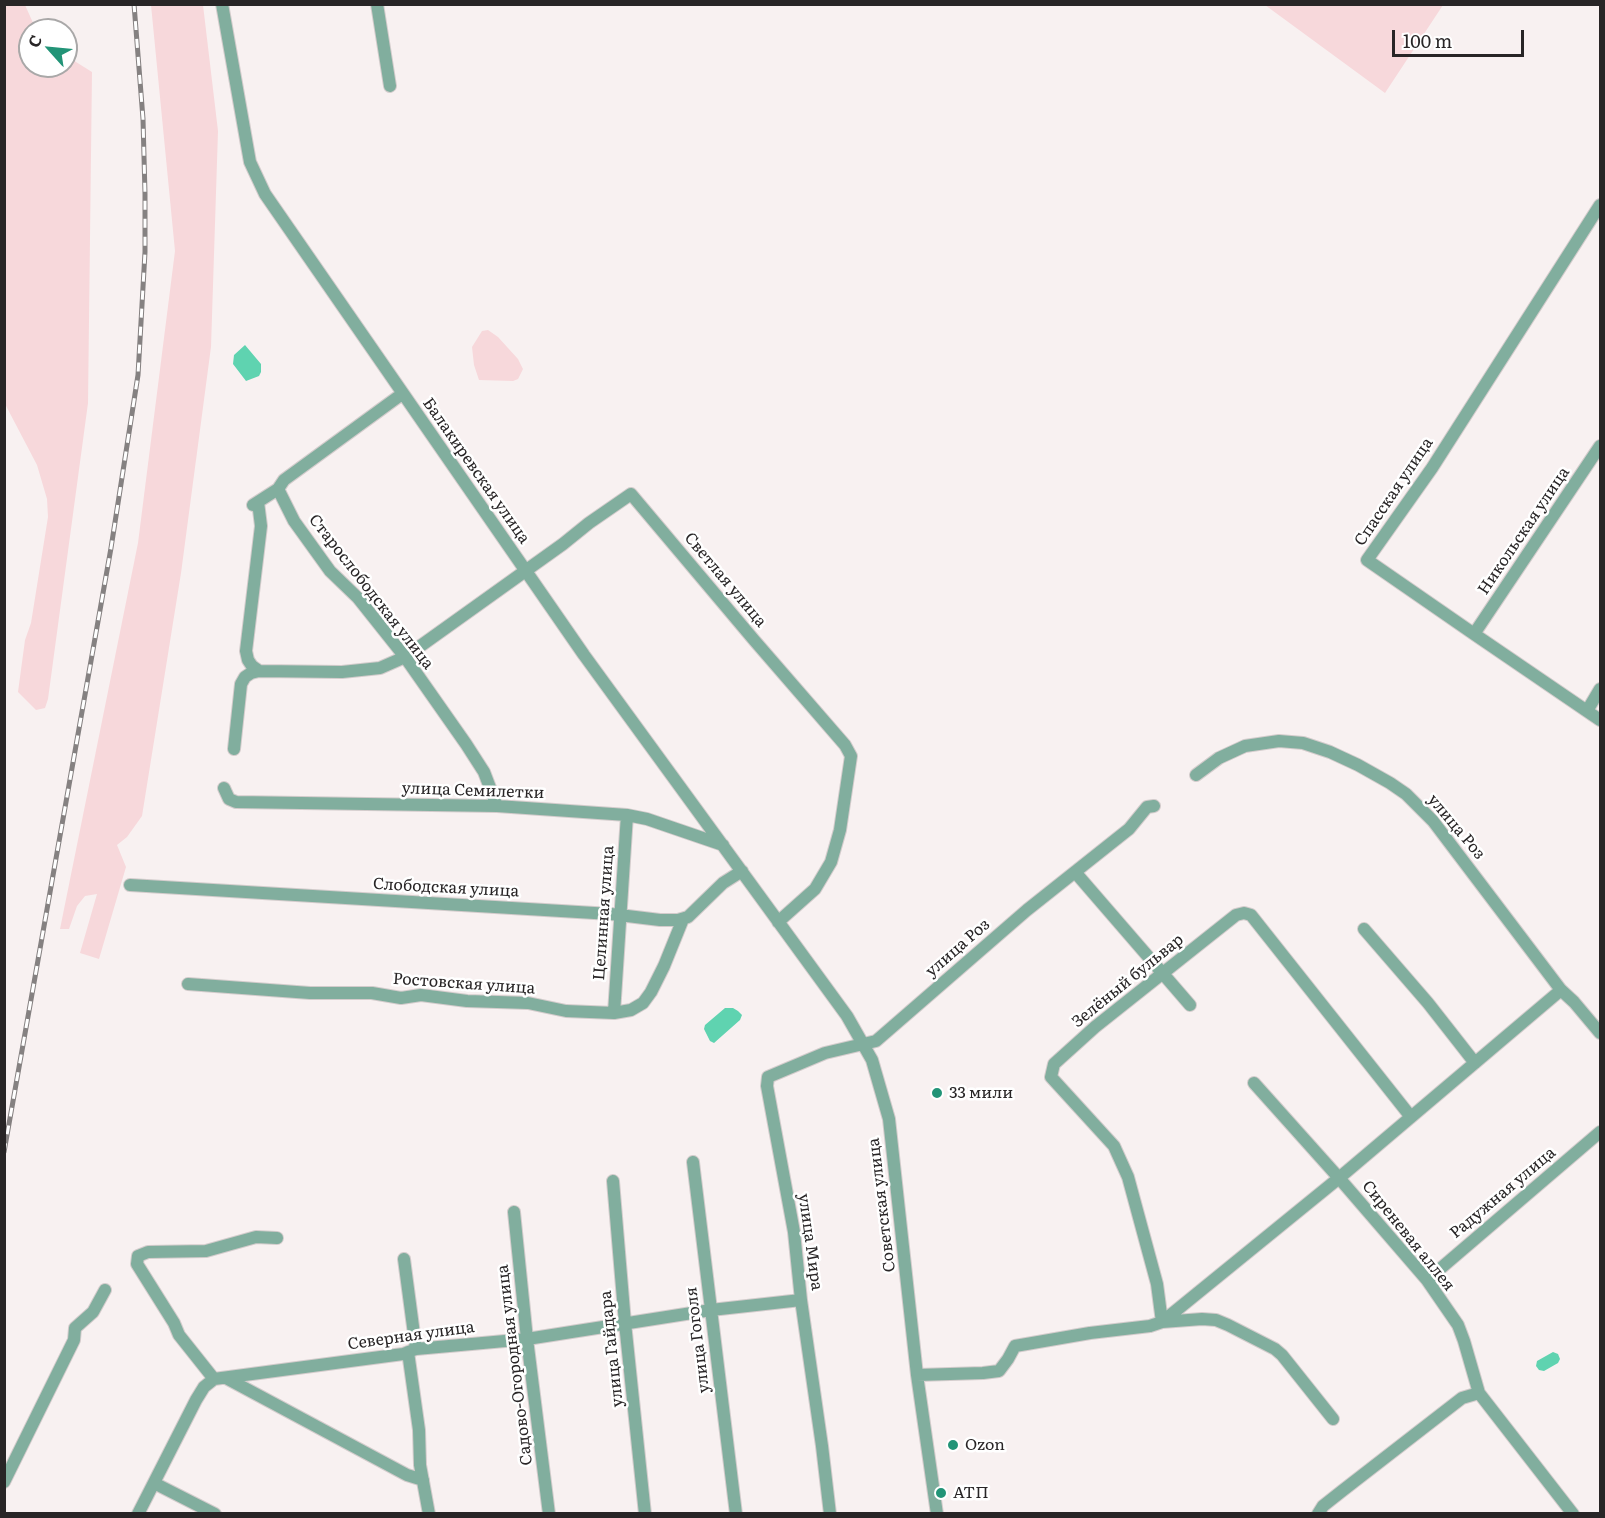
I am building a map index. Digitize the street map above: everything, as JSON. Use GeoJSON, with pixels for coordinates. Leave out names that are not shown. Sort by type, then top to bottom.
{"type":"FeatureCollection","features":[{"type":"Feature","properties":{"kind":"street","name":"Балакиревская улица"},"geometry":{"type":"LineString","coordinates":[[222,4],[250,162],[265,194],[584,655],[778,922]]}},
{"type":"Feature","properties":{"kind":"street"},"geometry":{"type":"LineString","coordinates":[[377,4],[390,86]]}},
{"type":"Feature","properties":{"kind":"street","name":"Спасская улица"},"geometry":{"type":"LineString","coordinates":[[1600,205],[1432,468],[1367,560],[1600,720]]}},
{"type":"Feature","properties":{"kind":"street"},"geometry":{"type":"LineString","coordinates":[[260,671],[252,666],[246,651],[261,526],[255,504],[278,489],[284,480],[402,394]]}},
{"type":"Feature","properties":{"kind":"street","name":"Никольская улица"},"geometry":{"type":"LineString","coordinates":[[1474,634],[1600,446]]}},
{"type":"Feature","properties":{"kind":"street","name":"Старослободская улица"},"geometry":{"type":"LineString","coordinates":[[278,489],[294,521],[330,571],[358,598],[405,657],[466,744],[484,772],[498,806]]}},
{"type":"Feature","properties":{"kind":"street","name":"Светлая улица"},"geometry":{"type":"LineString","coordinates":[[260,671],[342,672],[380,668],[405,657],[631,494],[845,745],[851,756],[840,830],[831,862],[815,889],[778,922]]}},
{"type":"Feature","properties":{"kind":"street"},"geometry":{"type":"LineString","coordinates":[[234,749],[241,684],[245,677],[260,671]]}},
{"type":"Feature","properties":{"kind":"street"},"geometry":{"type":"LineString","coordinates":[[1587,711],[1600,689]]}},
{"type":"Feature","properties":{"kind":"street","name":"улица Роз"},"geometry":{"type":"LineString","coordinates":[[1196,775],[1219,758],[1245,746],[1279,741],[1303,743],[1330,752],[1390,783],[1406,794],[1433,821],[1561,990],[1600,1033]]}},
{"type":"Feature","properties":{"kind":"street","name":"улица Семилетки"},"geometry":{"type":"LineString","coordinates":[[224,788],[229,799],[236,802],[498,806],[627,815],[647,819],[724,845]]}},
{"type":"Feature","properties":{"kind":"street","name":"улица Роз"},"geometry":{"type":"LineString","coordinates":[[864,1044],[876,1041],[1027,910],[1129,829],[1147,807],[1154,806]]}},
{"type":"Feature","properties":{"kind":"street","name":"Целинная улица"},"geometry":{"type":"LineString","coordinates":[[614,1013],[627,815]]}},
{"type":"Feature","properties":{"kind":"street"},"geometry":{"type":"LineString","coordinates":[[682,919],[696,910],[723,883],[742,871]]}},
{"type":"Feature","properties":{"kind":"street"},"geometry":{"type":"LineString","coordinates":[[1075,872],[1190,1005]]}},
{"type":"Feature","properties":{"kind":"street","name":"Слободская улица"},"geometry":{"type":"LineString","coordinates":[[130,885],[660,920],[682,919]]}},
{"type":"Feature","properties":{"kind":"street","name":"Зелёный бульвар"},"geometry":{"type":"LineString","coordinates":[[1162,1322],[1157,1284],[1128,1178],[1114,1146],[1051,1077],[1054,1064],[1095,1027],[1236,915],[1244,913],[1251,915],[1411,1117]]}},
{"type":"Feature","properties":{"kind":"street","name":"Ростовская улица"},"geometry":{"type":"LineString","coordinates":[[188,984],[310,993],[372,993],[401,998],[421,995],[467,1001],[528,1003],[566,1011],[614,1013],[631,1010],[643,1003],[651,992],[664,966],[682,919]]}},
{"type":"Feature","properties":{"kind":"street","name":"Советская улица"},"geometry":{"type":"LineString","coordinates":[[778,922],[847,1016],[864,1044],[872,1060],[889,1119],[917,1375],[937,1514]]}},
{"type":"Feature","properties":{"kind":"street"},"geometry":{"type":"LineString","coordinates":[[1364,929],[1428,1003],[1475,1063]]}},
{"type":"Feature","properties":{"kind":"street"},"geometry":{"type":"LineString","coordinates":[[1162,1322],[1340,1178],[1561,990]]}},
{"type":"Feature","properties":{"kind":"street","name":"улица Мира"},"geometry":{"type":"LineString","coordinates":[[830,1514],[794,1232],[767,1086],[768,1077],[825,1053],[864,1044]]}},
{"type":"Feature","properties":{"kind":"street","name":"Сиреневая аллея"},"geometry":{"type":"LineString","coordinates":[[1254,1083],[1340,1178],[1427,1280],[1458,1325],[1479,1393],[1573,1514]]}},
{"type":"Feature","properties":{"kind":"street","name":"Радужная улица"},"geometry":{"type":"LineString","coordinates":[[1427,1280],[1600,1132]]}},
{"type":"Feature","properties":{"kind":"street","name":"улица Гоголя"},"geometry":{"type":"LineString","coordinates":[[693,1162],[736,1514]]}},
{"type":"Feature","properties":{"kind":"street","name":"улица Гайдара"},"geometry":{"type":"LineString","coordinates":[[613,1181],[645,1514]]}},
{"type":"Feature","properties":{"kind":"street","name":"Садово-Огородная улица"},"geometry":{"type":"LineString","coordinates":[[514,1212],[549,1514]]}},
{"type":"Feature","properties":{"kind":"street"},"geometry":{"type":"LineString","coordinates":[[277,1238],[256,1237],[206,1251],[148,1252],[138,1256],[137,1264],[180,1335],[220,1379],[407,1475],[423,1480]]}},
{"type":"Feature","properties":{"kind":"street"},"geometry":{"type":"LineString","coordinates":[[404,1259],[420,1465],[429,1514]]}},
{"type":"Feature","properties":{"kind":"street"},"geometry":{"type":"LineString","coordinates":[[4,1482],[74,1340],[75,1328],[93,1312],[105,1290]]}},
{"type":"Feature","properties":{"kind":"street","name":"Северная улица"},"geometry":{"type":"LineString","coordinates":[[220,1379],[412,1351],[527,1339],[711,1310],[801,1300]]}},
{"type":"Feature","properties":{"kind":"street"},"geometry":{"type":"LineString","coordinates":[[917,1375],[999,1371],[1015,1346],[1090,1333],[1150,1326],[1162,1322],[1216,1320],[1282,1354],[1333,1419]]}},
{"type":"Feature","properties":{"kind":"street"},"geometry":{"type":"LineString","coordinates":[[138,1514],[196,1400],[204,1387],[220,1379]]}},
{"type":"Feature","properties":{"kind":"street"},"geometry":{"type":"LineString","coordinates":[[1318,1514],[1323,1506],[1462,1398],[1479,1393]]}},
{"type":"Feature","properties":{"kind":"street"},"geometry":{"type":"LineString","coordinates":[[154,1483],[215,1514]]}},
{"type":"Feature","properties":{"kind":"shaded area"},"geometry":{"type":"Polygon","coordinates":[[[1443,4],[1385,93],[1265,5],[1443,4]]]}},
{"type":"Feature","properties":{"kind":"shaded area"},"geometry":{"type":"Polygon","coordinates":[[[5,5],[25,5],[31,18],[18,18],[18,78],[78,78],[78,63],[92,72],[88,403],[48,699],[45,708],[36,710],[18,692],[25,640],[31,623],[48,517],[47,499],[37,465],[4,402],[5,5]]]}},
{"type":"Feature","properties":{"kind":"shaded area"},"geometry":{"type":"Polygon","coordinates":[[[151,5],[203,5],[218,131],[211,347],[181,573],[142,816],[127,837],[117,845],[126,867],[99,959],[80,953],[97,894],[85,896],[77,906],[69,929],[60,929],[138,543],[175,251],[151,5]]]}},
{"type":"Feature","properties":{"kind":"shaded area"},"geometry":{"type":"Polygon","coordinates":[[[488,330],[498,337],[518,359],[523,369],[518,379],[513,381],[479,380],[472,347],[482,331],[488,330]]]}},
{"type":"Feature","properties":{"kind":"shaded area"},"geometry":{"type":"Polygon","coordinates":[[[245,345],[261,364],[259,376],[246,381],[233,364],[234,355],[245,345]]]}},
{"type":"Feature","properties":{"kind":"shaded area"},"geometry":{"type":"Polygon","coordinates":[[[725,1008],[733,1008],[742,1015],[740,1020],[714,1043],[710,1041],[704,1029],[705,1025],[725,1008]]]}},
{"type":"Feature","properties":{"kind":"shaded area"},"geometry":{"type":"Polygon","coordinates":[[[1553,1352],[1558,1354],[1560,1359],[1558,1363],[1544,1371],[1539,1370],[1536,1366],[1537,1361],[1553,1352]]]}},
{"type":"Feature","properties":{"kind":"railway"},"geometry":{"type":"LineString","coordinates":[[4,1152],[111,548],[138,375],[145,252],[145,194],[143,119],[134,4]]}},
{"type":"Feature","properties":{"kind":"place","name":"33 мили"},"geometry":{"type":"Point","coordinates":[937,1093]}},
{"type":"Feature","properties":{"kind":"place","name":"Ozon"},"geometry":{"type":"Point","coordinates":[953,1445]}},
{"type":"Feature","properties":{"kind":"place","name":"АТП"},"geometry":{"type":"Point","coordinates":[941,1493]}}]}
